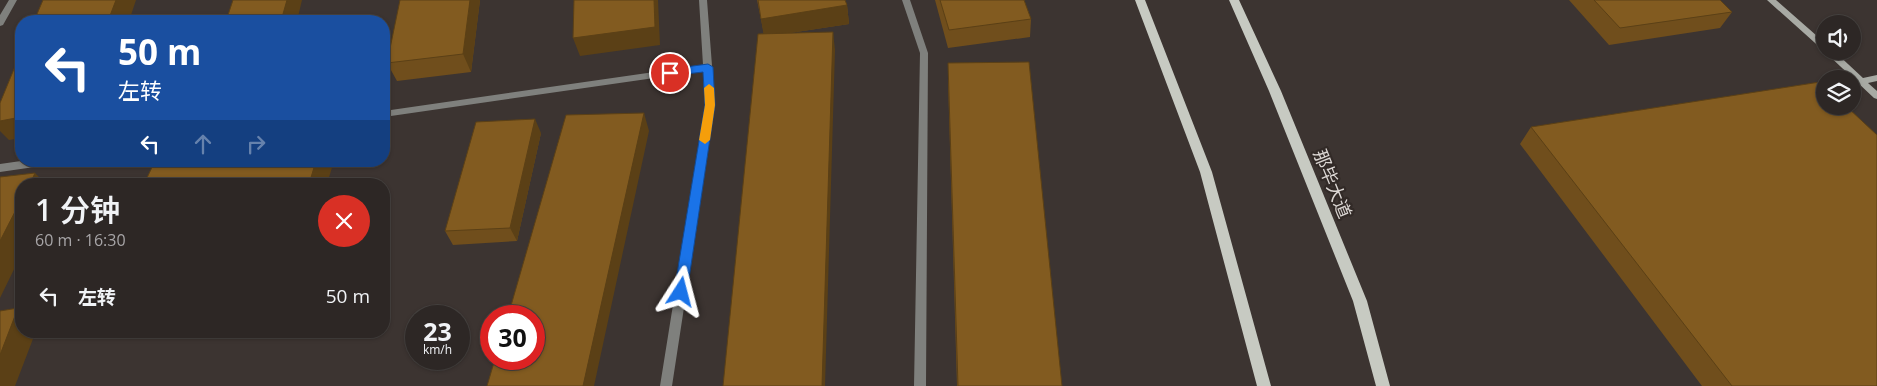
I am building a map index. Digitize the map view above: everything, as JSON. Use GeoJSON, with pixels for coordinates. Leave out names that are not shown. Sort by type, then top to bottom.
{"type":"FeatureCollection","features":[{"type":"Feature","properties":{"kind":"main road"},"geometry":{"type":"LineString","coordinates":[[1140,0],[1206,172],[1264,386]]}},
{"type":"Feature","properties":{"kind":"main road","name":"那毕大道"},"geometry":{"type":"LineString","coordinates":[[1234,0],[1275,91],[1360,301],[1383,386]]}},
{"type":"Feature","properties":{"kind":"street"},"geometry":{"type":"LineString","coordinates":[[0,23],[13,0]]}},
{"type":"Feature","properties":{"kind":"street"},"geometry":{"type":"LineString","coordinates":[[666,386],[710,105],[703,0]]}},
{"type":"Feature","properties":{"kind":"street"},"geometry":{"type":"LineString","coordinates":[[906,0],[924,53],[920,386]]}},
{"type":"Feature","properties":{"kind":"street"},"geometry":{"type":"LineString","coordinates":[[1772,0],[1816,40]]}},
{"type":"Feature","properties":{"kind":"street"},"geometry":{"type":"LineString","coordinates":[[1838,60],[1849,70]]}},
{"type":"Feature","properties":{"kind":"street"},"geometry":{"type":"LineString","coordinates":[[390,113],[708,67]]}},
{"type":"Feature","properties":{"kind":"street"},"geometry":{"type":"LineString","coordinates":[[1861,81],[1877,78]]}},
{"type":"Feature","properties":{"kind":"street"},"geometry":{"type":"LineString","coordinates":[[1861,81],[1877,96]]}},
{"type":"Feature","properties":{"kind":"street"},"geometry":{"type":"LineString","coordinates":[[0,168],[15,166]]}},
{"type":"Feature","properties":{"kind":"building"},"geometry":{"type":"Polygon","coordinates":[[[43,0],[116,0],[110,15],[37,15],[43,0]]]}},
{"type":"Feature","properties":{"kind":"building"},"geometry":{"type":"Polygon","coordinates":[[[233,0],[287,0],[283,15],[228,15],[233,0]]]}},
{"type":"Feature","properties":{"kind":"building"},"geometry":{"type":"Polygon","coordinates":[[[400,0],[470,0],[463,54],[390,63],[390,48],[400,0]]]}},
{"type":"Feature","properties":{"kind":"building"},"geometry":{"type":"Polygon","coordinates":[[[574,0],[654,0],[655,27],[573,38],[574,0]]]}},
{"type":"Feature","properties":{"kind":"building"},"geometry":{"type":"Polygon","coordinates":[[[758,0],[845,0],[847,5],[761,19],[758,0]]]}},
{"type":"Feature","properties":{"kind":"building"},"geometry":{"type":"Polygon","coordinates":[[[940,0],[1024,0],[1031,19],[949,30],[940,0]]]}},
{"type":"Feature","properties":{"kind":"building"},"geometry":{"type":"Polygon","coordinates":[[[1594,0],[1720,0],[1732,12],[1620,28],[1594,0]]]}},
{"type":"Feature","properties":{"kind":"building"},"geometry":{"type":"Polygon","coordinates":[[[833,32],[822,386],[723,386],[758,34],[833,32]]]}},
{"type":"Feature","properties":{"kind":"building"},"geometry":{"type":"Polygon","coordinates":[[[1029,62],[1062,386],[958,386],[948,63],[1029,62]]]}},
{"type":"Feature","properties":{"kind":"building"},"geometry":{"type":"Polygon","coordinates":[[[15,67],[15,118],[0,121],[0,103],[15,67]]]}},
{"type":"Feature","properties":{"kind":"building"},"geometry":{"type":"Polygon","coordinates":[[[1816,83],[1816,115],[1856,115],[1877,135],[1877,386],[1732,386],[1531,127],[1816,83]]]}},
{"type":"Feature","properties":{"kind":"building"},"geometry":{"type":"Polygon","coordinates":[[[644,113],[583,386],[487,386],[492,370],[545,370],[545,305],[511,305],[566,115],[644,113]]]}},
{"type":"Feature","properties":{"kind":"building"},"geometry":{"type":"Polygon","coordinates":[[[535,119],[510,228],[445,231],[476,122],[535,119]]]}},
{"type":"Feature","properties":{"kind":"building"},"geometry":{"type":"Polygon","coordinates":[[[152,167],[314,167],[311,178],[147,178],[152,167]]]}},
{"type":"Feature","properties":{"kind":"building"},"geometry":{"type":"Polygon","coordinates":[[[35,173],[33,178],[15,178],[15,212],[0,241],[0,177],[35,173]]]}},
{"type":"Feature","properties":{"kind":"building"},"geometry":{"type":"Polygon","coordinates":[[[15,308],[15,316],[0,355],[0,311],[15,308]]]}},
{"type":"Feature","properties":{"kind":"slow traffic"},"geometry":{"type":"LineString","coordinates":[[705,140],[710,105],[709,88]]}},
{"type":"Feature","properties":{"kind":"route"},"geometry":{"type":"LineString","coordinates":[[670,73],[708,67],[710,105],[681,292]]}}]}
